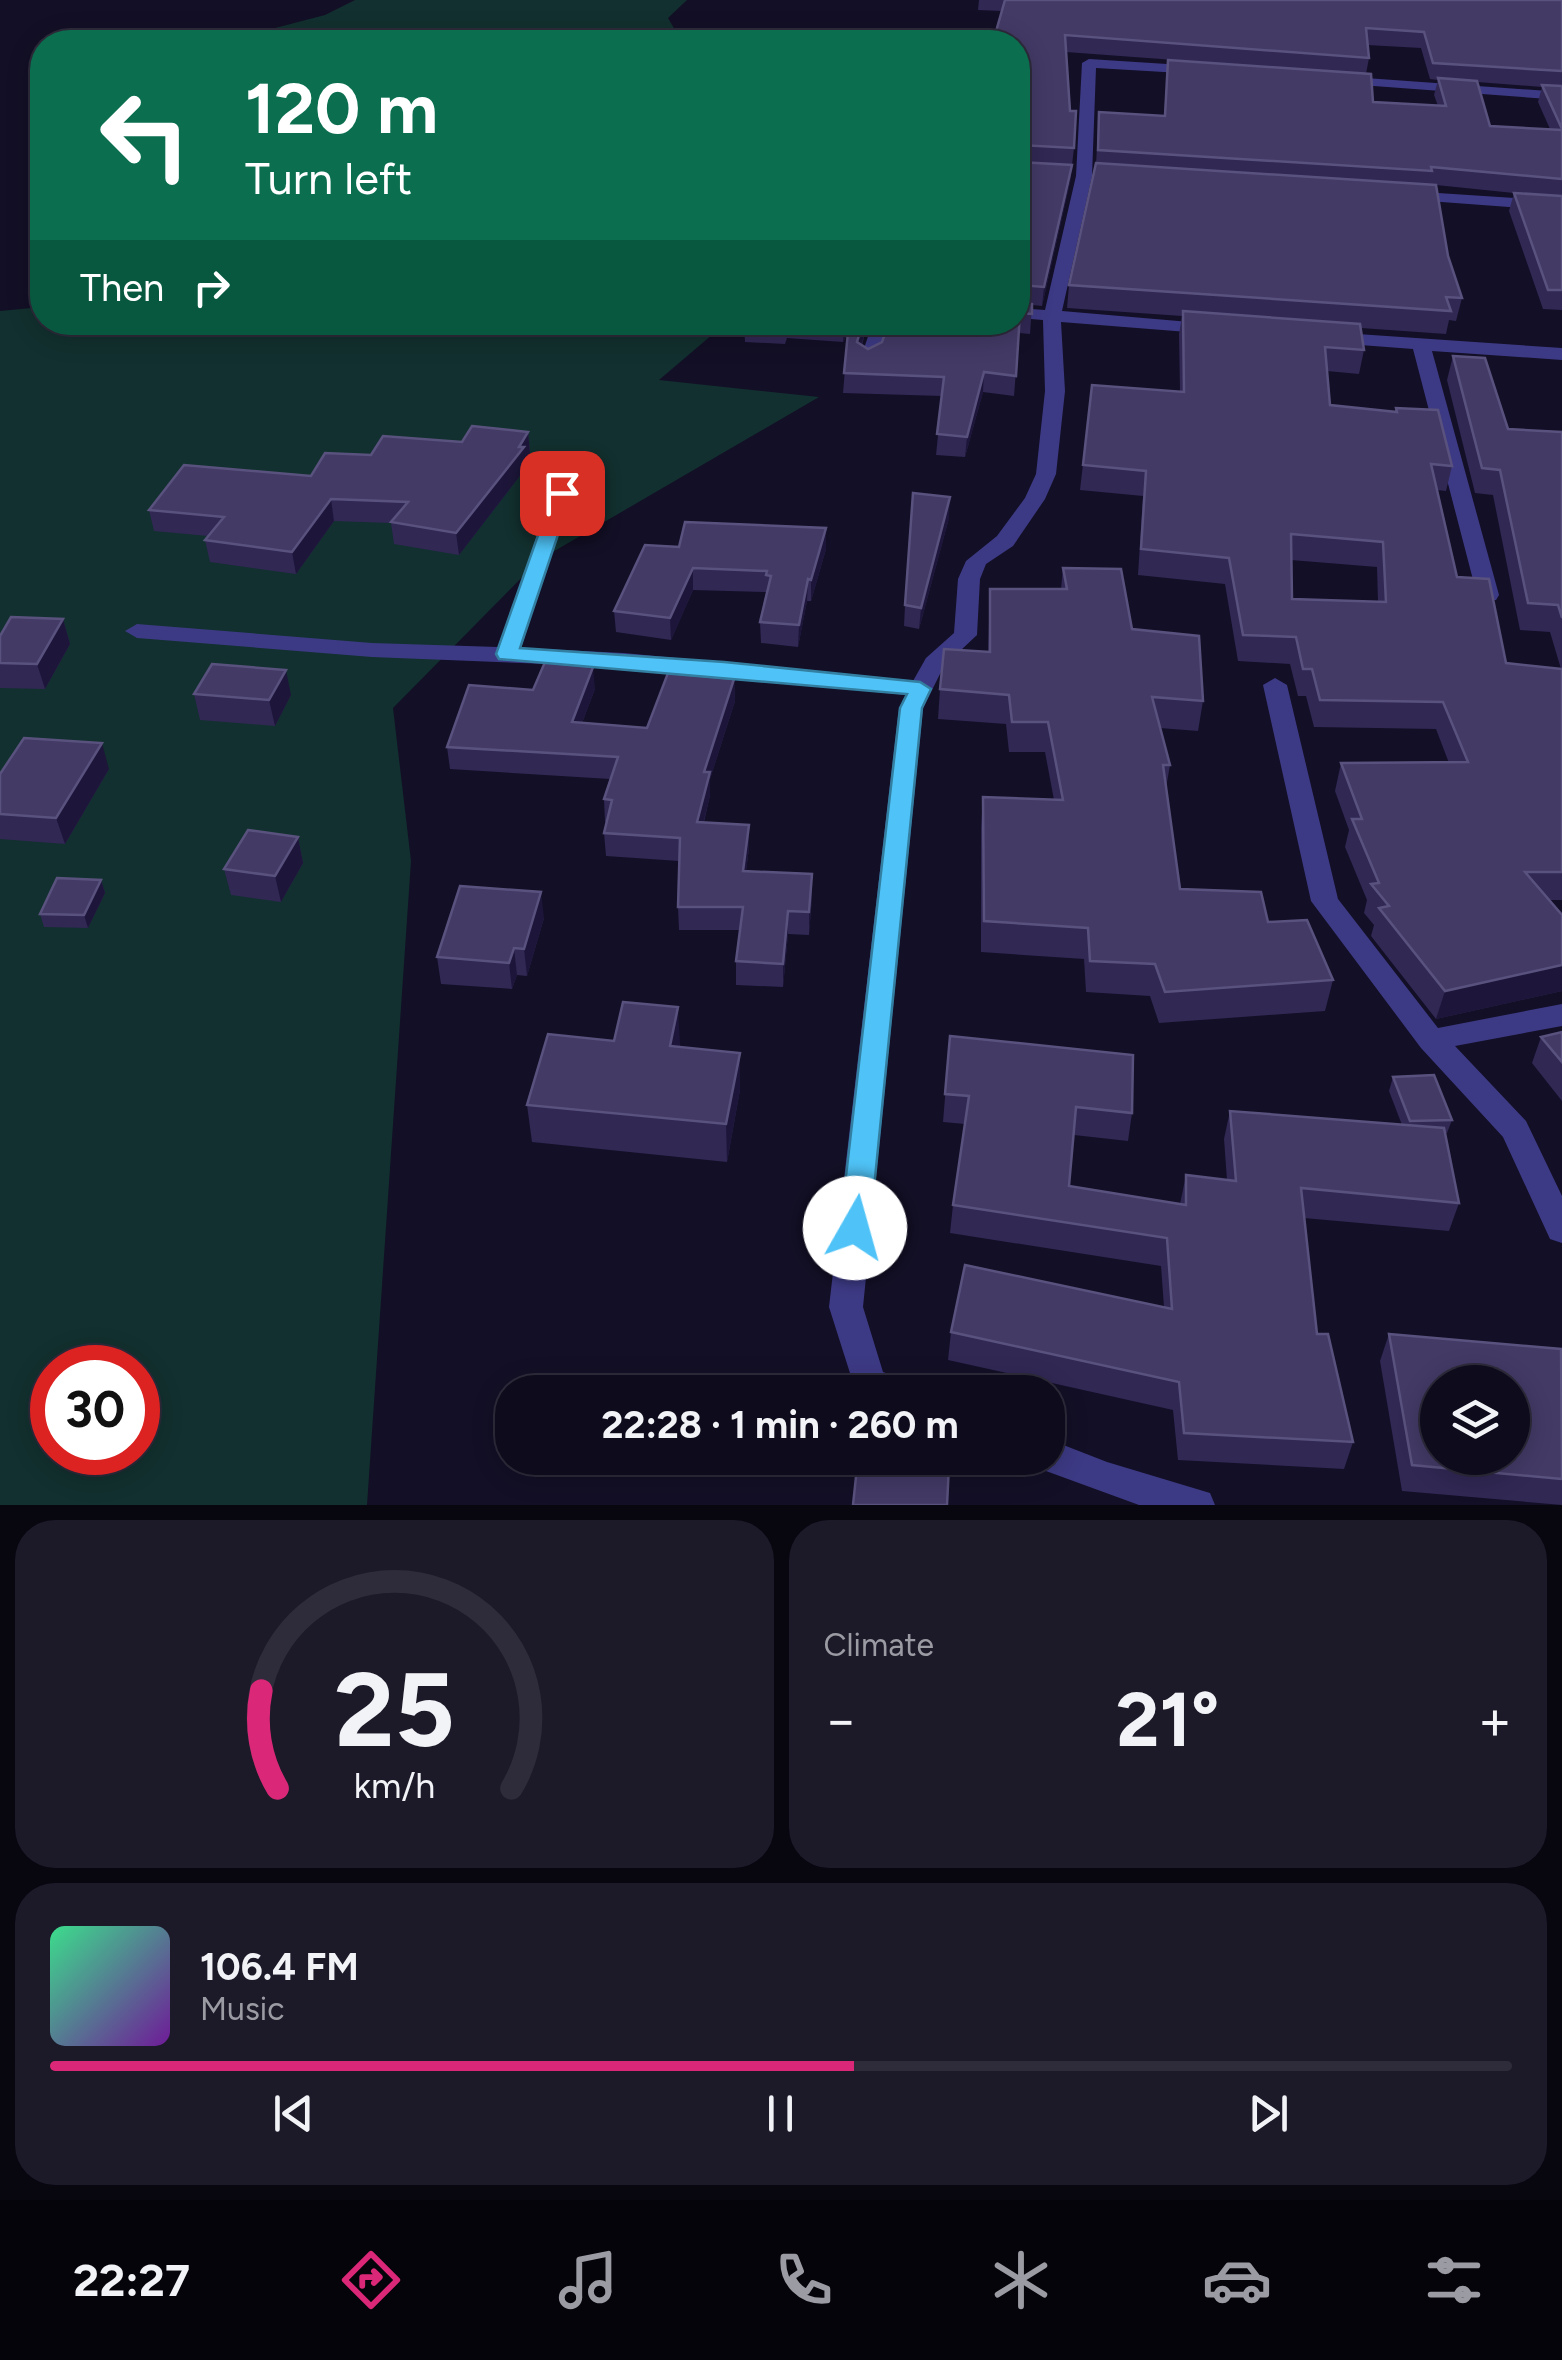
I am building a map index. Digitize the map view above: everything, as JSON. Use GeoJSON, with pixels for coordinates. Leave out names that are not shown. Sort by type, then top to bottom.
{"type":"FeatureCollection","features":[{"type":"Feature","properties":{"kind":"street"},"geometry":{"type":"LineString","coordinates":[[866,1375],[846,1307],[911,708],[934,663],[965,635],[969,579],[977,561],[1005,541],[1035,500],[1046,474],[1055,392],[1052,317],[1083,175],[1088,63],[1207,71]]}},
{"type":"Feature","properties":{"kind":"street"},"geometry":{"type":"LineString","coordinates":[[1325,80],[1562,96]]}},
{"type":"Feature","properties":{"kind":"street"},"geometry":{"type":"LineString","coordinates":[[1386,194],[1562,206]]}},
{"type":"Feature","properties":{"kind":"street"},"geometry":{"type":"LineString","coordinates":[[1030,315],[1227,330]]}},
{"type":"Feature","properties":{"kind":"street"},"geometry":{"type":"LineString","coordinates":[[869,360],[878,335]]}},
{"type":"Feature","properties":{"kind":"street"},"geometry":{"type":"LineString","coordinates":[[1304,336],[1562,354]]}},
{"type":"Feature","properties":{"kind":"street"},"geometry":{"type":"LineString","coordinates":[[1421,344],[1488,595]]}},
{"type":"Feature","properties":{"kind":"street"},"geometry":{"type":"LineString","coordinates":[[507,654],[562,493]]}},
{"type":"Feature","properties":{"kind":"street"},"geometry":{"type":"LineString","coordinates":[[137,630],[372,650],[700,667],[920,689]]}},
{"type":"Feature","properties":{"kind":"street"},"geometry":{"type":"LineString","coordinates":[[1275,684],[1325,901],[1431,1040],[1515,1130],[1562,1230]]}},
{"type":"Feature","properties":{"kind":"street"},"geometry":{"type":"LineString","coordinates":[[1431,1040],[1562,1014]]}},
{"type":"Feature","properties":{"kind":"street"},"geometry":{"type":"LineString","coordinates":[[1065,1461],[1104,1478],[1197,1505]]}},
{"type":"Feature","properties":{"kind":"green space"},"geometry":{"type":"Polygon","coordinates":[[[355,0],[687,0],[668,18],[675,30],[268,30],[325,15],[355,0]]]}},
{"type":"Feature","properties":{"kind":"green space"},"geometry":{"type":"Polygon","coordinates":[[[30,308],[30,335],[712,335],[659,380],[819,397],[539,560],[393,708],[411,861],[367,1505],[0,1505],[0,311],[30,308]]]}},
{"type":"Feature","properties":{"kind":"building"},"geometry":{"type":"Polygon","coordinates":[[[1005,0],[1562,0],[1562,71],[1433,63],[1424,32],[1366,28],[1369,58],[1065,35],[1070,111],[1076,111],[1074,148],[1030,146],[1030,30],[996,30],[1005,0]]]}},
{"type":"Feature","properties":{"kind":"building"},"geometry":{"type":"Polygon","coordinates":[[[1168,60],[1371,74],[1373,102],[1446,106],[1438,78],[1477,81],[1490,126],[1562,130],[1562,179],[1431,167],[1432,171],[1098,150],[1099,112],[1165,116],[1168,60]]]}},
{"type":"Feature","properties":{"kind":"building"},"geometry":{"type":"Polygon","coordinates":[[[1542,85],[1562,86],[1562,129],[1542,85]]]}},
{"type":"Feature","properties":{"kind":"building"},"geometry":{"type":"Polygon","coordinates":[[[1030,163],[1072,165],[1044,287],[1030,286],[1030,163]]]}},
{"type":"Feature","properties":{"kind":"building"},"geometry":{"type":"Polygon","coordinates":[[[1096,163],[1436,185],[1448,256],[1462,298],[1446,297],[1451,311],[1069,285],[1096,163]]]}},
{"type":"Feature","properties":{"kind":"building"},"geometry":{"type":"Polygon","coordinates":[[[1514,193],[1562,196],[1562,290],[1548,290],[1514,193]]]}},
{"type":"Feature","properties":{"kind":"building"},"geometry":{"type":"Polygon","coordinates":[[[1183,311],[1360,324],[1364,350],[1325,347],[1330,405],[1397,412],[1396,408],[1438,410],[1452,466],[1431,464],[1457,577],[1489,579],[1506,663],[1562,669],[1562,872],[1525,872],[1562,915],[1562,965],[1445,991],[1379,908],[1389,906],[1371,884],[1379,883],[1352,819],[1362,819],[1341,763],[1468,762],[1443,702],[1320,700],[1312,669],[1303,669],[1296,637],[1243,635],[1229,558],[1141,549],[1146,471],[1083,465],[1092,385],[1184,392],[1183,311]],[[1291,534],[1292,599],[1386,602],[1383,542],[1291,534]]]}},
{"type":"Feature","properties":{"kind":"building"},"geometry":{"type":"Polygon","coordinates":[[[848,335],[859,335],[857,342],[868,349],[882,342],[884,335],[1019,335],[1016,376],[984,372],[967,437],[937,434],[944,377],[844,373],[848,335]]]}},
{"type":"Feature","properties":{"kind":"building"},"geometry":{"type":"Polygon","coordinates":[[[1453,356],[1485,358],[1508,429],[1562,432],[1562,618],[1558,605],[1528,603],[1500,470],[1482,468],[1453,356]]]}},
{"type":"Feature","properties":{"kind":"building"},"geometry":{"type":"Polygon","coordinates":[[[472,426],[528,432],[519,447],[524,447],[456,533],[391,522],[408,502],[331,499],[292,552],[205,540],[224,517],[149,510],[184,465],[311,476],[325,453],[371,455],[383,436],[462,442],[472,426]]]}},
{"type":"Feature","properties":{"kind":"building"},"geometry":{"type":"Polygon","coordinates":[[[913,493],[950,497],[921,608],[905,605],[913,493]]]}},
{"type":"Feature","properties":{"kind":"building"},"geometry":{"type":"Polygon","coordinates":[[[685,522],[826,528],[811,580],[808,579],[799,625],[760,622],[771,576],[766,575],[767,571],[693,568],[670,618],[614,611],[645,545],[679,547],[685,522]]]}},
{"type":"Feature","properties":{"kind":"building"},"geometry":{"type":"Polygon","coordinates":[[[1063,568],[1121,569],[1132,629],[1199,636],[1203,701],[1152,697],[1170,765],[1163,765],[1180,889],[1261,892],[1268,922],[1307,920],[1333,980],[1165,992],[1155,964],[1090,961],[1088,928],[984,921],[983,797],[1063,800],[1048,722],[1012,722],[1009,695],[940,689],[944,649],[990,652],[990,589],[1067,589],[1063,568]]]}},
{"type":"Feature","properties":{"kind":"building"},"geometry":{"type":"Polygon","coordinates":[[[11,617],[63,619],[37,664],[0,663],[0,636],[11,617]]]}},
{"type":"Feature","properties":{"kind":"building"},"geometry":{"type":"Polygon","coordinates":[[[545,662],[593,667],[572,722],[647,728],[668,673],[734,679],[704,772],[710,772],[697,822],[749,825],[743,871],[812,874],[809,912],[788,911],[783,964],[736,961],[743,907],[678,907],[680,838],[604,833],[612,800],[604,799],[618,757],[447,747],[469,685],[533,690],[545,662]]]}},
{"type":"Feature","properties":{"kind":"building"},"geometry":{"type":"Polygon","coordinates":[[[212,664],[286,670],[269,700],[194,694],[212,664]]]}},
{"type":"Feature","properties":{"kind":"building"},"geometry":{"type":"Polygon","coordinates":[[[24,738],[102,743],[56,818],[0,814],[0,774],[24,738]]]}},
{"type":"Feature","properties":{"kind":"building"},"geometry":{"type":"Polygon","coordinates":[[[248,830],[298,837],[275,876],[224,869],[248,830]]]}},
{"type":"Feature","properties":{"kind":"building"},"geometry":{"type":"Polygon","coordinates":[[[57,878],[101,880],[84,915],[40,914],[57,878]]]}},
{"type":"Feature","properties":{"kind":"building"},"geometry":{"type":"Polygon","coordinates":[[[460,886],[541,892],[524,949],[514,948],[509,963],[437,957],[460,886]]]}},
{"type":"Feature","properties":{"kind":"building"},"geometry":{"type":"Polygon","coordinates":[[[623,1002],[678,1007],[670,1046],[740,1053],[726,1124],[527,1105],[548,1034],[614,1041],[623,1002]]]}},
{"type":"Feature","properties":{"kind":"building"},"geometry":{"type":"Polygon","coordinates":[[[1562,1032],[1562,1062],[1541,1037],[1562,1032]]]}},
{"type":"Feature","properties":{"kind":"building"},"geometry":{"type":"Polygon","coordinates":[[[950,1036],[1133,1055],[1132,1113],[1076,1107],[1069,1186],[1186,1205],[1186,1175],[1236,1181],[1230,1111],[1444,1128],[1459,1203],[1301,1188],[1317,1334],[1328,1334],[1353,1442],[1184,1433],[1179,1382],[951,1332],[965,1265],[1172,1309],[1167,1238],[953,1205],[969,1096],[945,1094],[950,1036]]]}},
{"type":"Feature","properties":{"kind":"building"},"geometry":{"type":"Polygon","coordinates":[[[1434,1075],[1452,1120],[1410,1121],[1393,1077],[1434,1075]]]}},
{"type":"Feature","properties":{"kind":"building"},"geometry":{"type":"Polygon","coordinates":[[[1389,1334],[1561,1349],[1562,1479],[1519,1475],[1530,1475],[1530,1365],[1420,1365],[1420,1466],[1412,1465],[1389,1334]]]}},
{"type":"Feature","properties":{"kind":"building"},"geometry":{"type":"Polygon","coordinates":[[[856,1475],[948,1475],[947,1505],[853,1505],[856,1475]]]}},
{"type":"Feature","properties":{"kind":"route"},"geometry":{"type":"LineString","coordinates":[[562,493],[507,654],[624,660],[920,689],[911,708],[855,1228]]}}]}
